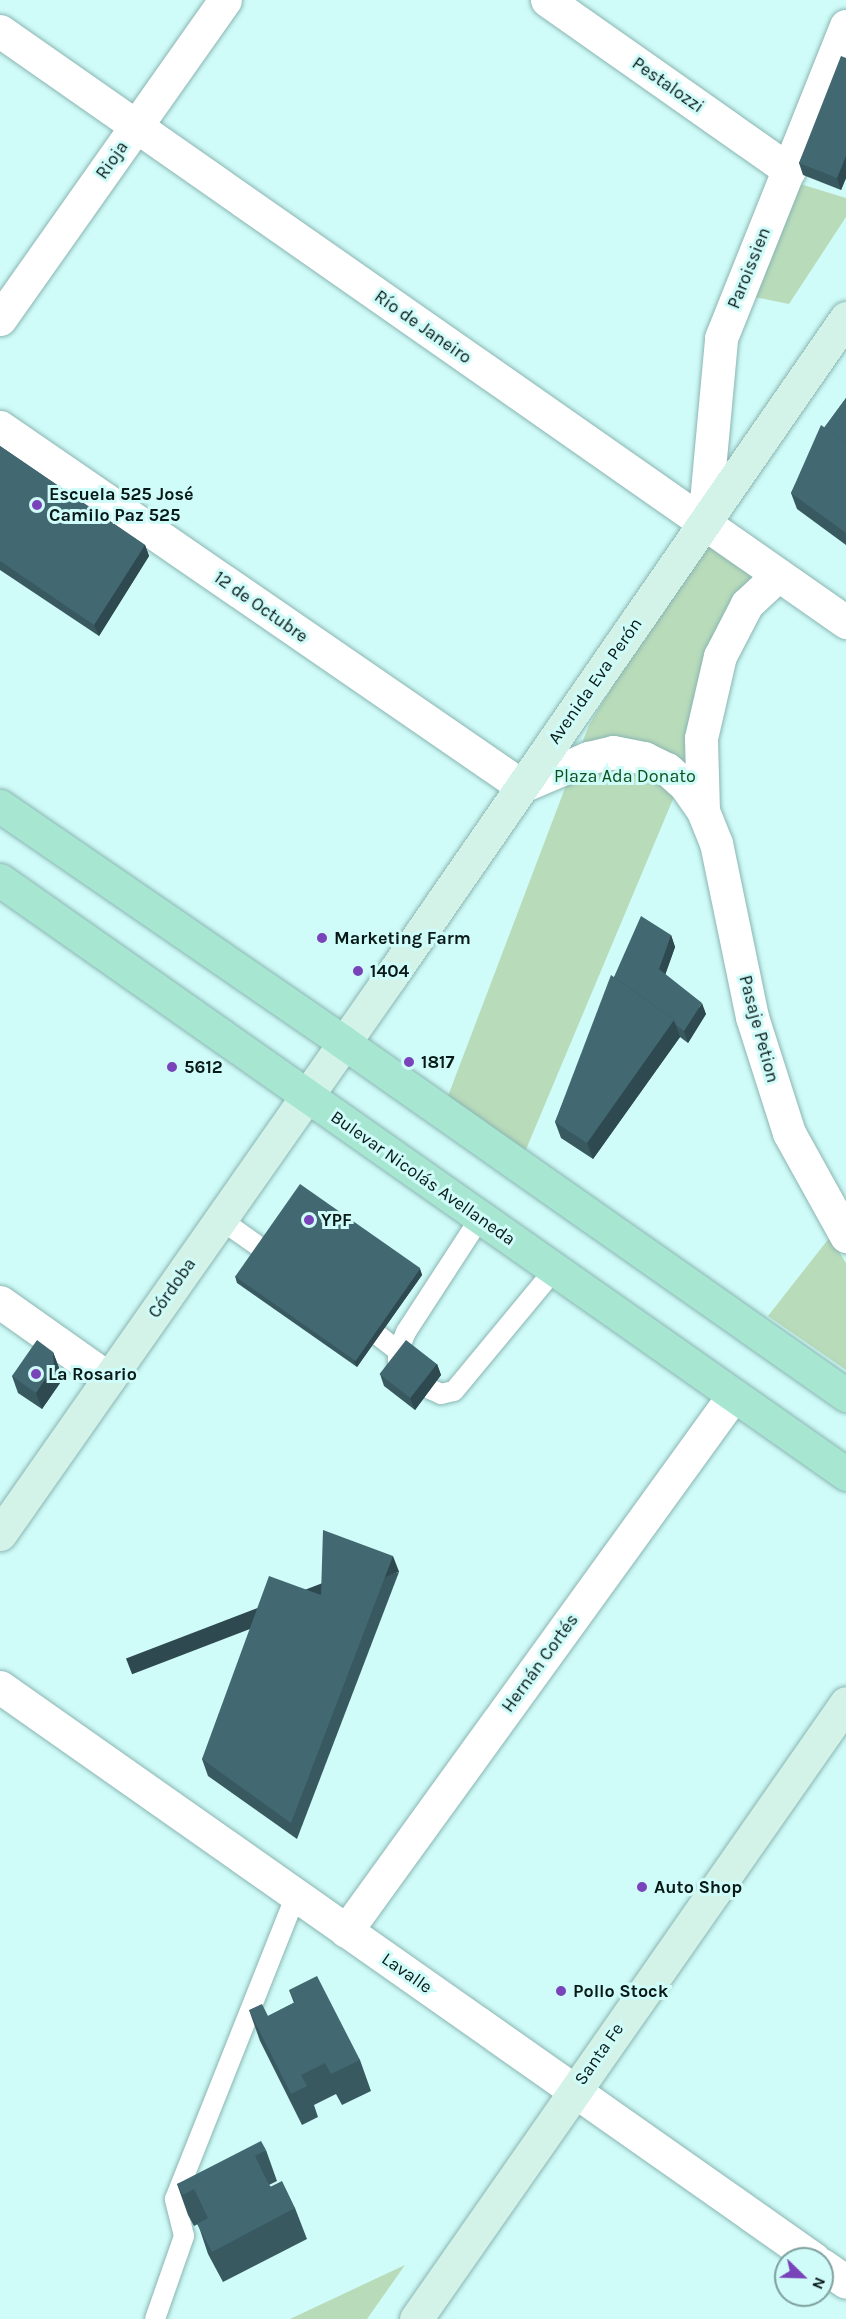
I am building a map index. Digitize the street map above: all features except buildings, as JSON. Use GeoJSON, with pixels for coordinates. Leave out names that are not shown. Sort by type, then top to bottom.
{"type":"FeatureCollection","features":[{"type":"Feature","properties":{"kind":"main road","name":"Avenida Eva Perón"},"geometry":{"type":"LineString","coordinates":[[343,1042],[846,318]]}},
{"type":"Feature","properties":{"kind":"main road"},"geometry":{"type":"LineString","coordinates":[[0,806],[343,1042],[846,1395]]}},
{"type":"Feature","properties":{"kind":"main road","name":"Bulevar Nicolás Avellaneda"},"geometry":{"type":"LineString","coordinates":[[0,880],[846,1474]]}},
{"type":"Feature","properties":{"kind":"main road","name":"Córdoba"},"geometry":{"type":"LineString","coordinates":[[0,1534],[343,1042]]}},
{"type":"Feature","properties":{"kind":"main road","name":"Santa Fe"},"geometry":{"type":"LineString","coordinates":[[416,2319],[573,2090],[846,1703]]}},
{"type":"Feature","properties":{"kind":"street","name":"Rioja"},"geometry":{"type":"LineString","coordinates":[[0,319],[225,0]]}},
{"type":"Feature","properties":{"kind":"street","name":"Pestalozzi"},"geometry":{"type":"LineString","coordinates":[[547,0],[789,170]]}},
{"type":"Feature","properties":{"kind":"street","name":"Paroissien"},"geometry":{"type":"LineString","coordinates":[[704,523],[721,338],[846,26]]}},
{"type":"Feature","properties":{"kind":"street","name":"Río de Janeiro"},"geometry":{"type":"LineString","coordinates":[[0,31],[846,622]]}},
{"type":"Feature","properties":{"kind":"street","name":"12 de Octubre"},"geometry":{"type":"LineString","coordinates":[[0,427],[522,786]]}},
{"type":"Feature","properties":{"kind":"street","name":"Pasaje Petion"},"geometry":{"type":"LineString","coordinates":[[703,811],[701,738],[720,656],[747,604],[778,574]]}},
{"type":"Feature","properties":{"kind":"street","name":"Pasaje Petion"},"geometry":{"type":"LineString","coordinates":[[522,786],[588,758],[613,752],[644,758],[667,769],[685,785],[703,811],[716,843],[752,1017],[789,1133],[846,1236]]}},
{"type":"Feature","properties":{"kind":"street"},"geometry":{"type":"LineString","coordinates":[[0,1302],[109,1379]]}},
{"type":"Feature","properties":{"kind":"street","name":"Hernán Cortés"},"geometry":{"type":"LineString","coordinates":[[346,1931],[733,1396]]}},
{"type":"Feature","properties":{"kind":"street","name":"Lavalle"},"geometry":{"type":"LineString","coordinates":[[0,1688],[796,2247]]}},
{"type":"Feature","properties":{"kind":"lane"},"geometry":{"type":"LineString","coordinates":[[379,1336],[398,1359],[406,1332],[480,1218]]}},
{"type":"Feature","properties":{"kind":"lane"},"geometry":{"type":"LineString","coordinates":[[220,1219],[261,1248]]}},
{"type":"Feature","properties":{"kind":"lane"},"geometry":{"type":"LineString","coordinates":[[430,1389],[441,1394],[454,1391],[554,1270]]}},
{"type":"Feature","properties":{"kind":"lane"},"geometry":{"type":"LineString","coordinates":[[155,2319],[184,2236],[175,2199],[296,1896]]}},
{"type":"Feature","properties":{"kind":"green space"},"geometry":{"type":"Polygon","coordinates":[[[800,184],[846,198],[846,217],[789,304],[754,297],[800,184]]]}},
{"type":"Feature","properties":{"kind":"green space","name":"Plaza Ada Donato"},"geometry":{"type":"Polygon","coordinates":[[[706,545],[727,548],[760,577],[689,761],[522,1159],[445,1104],[589,725],[642,637],[706,545]]]}},
{"type":"Feature","properties":{"kind":"green space"},"geometry":{"type":"Polygon","coordinates":[[[830,1237],[846,1263],[846,1370],[768,1316],[830,1237]]]}},
{"type":"Feature","properties":{"kind":"green space"},"geometry":{"type":"Polygon","coordinates":[[[405,2265],[367,2319],[290,2319],[405,2265]]]}},
{"type":"Feature","properties":{"kind":"place","name":"Escuela 525 José Camilo Paz 525"},"geometry":{"type":"Point","coordinates":[37,505]}},
{"type":"Feature","properties":{"kind":"place","name":"Marketing Farm"},"geometry":{"type":"Point","coordinates":[322,938]}},
{"type":"Feature","properties":{"kind":"place","name":"1404"},"geometry":{"type":"Point","coordinates":[358,971]}},
{"type":"Feature","properties":{"kind":"place","name":"1817"},"geometry":{"type":"Point","coordinates":[409,1062]}},
{"type":"Feature","properties":{"kind":"place","name":"5612"},"geometry":{"type":"Point","coordinates":[172,1067]}},
{"type":"Feature","properties":{"kind":"place","name":"YPF"},"geometry":{"type":"Point","coordinates":[309,1220]}},
{"type":"Feature","properties":{"kind":"place","name":"La Rosario"},"geometry":{"type":"Point","coordinates":[36,1374]}},
{"type":"Feature","properties":{"kind":"place","name":"Auto Shop"},"geometry":{"type":"Point","coordinates":[642,1887]}},
{"type":"Feature","properties":{"kind":"place","name":"Pollo Stock"},"geometry":{"type":"Point","coordinates":[561,1991]}}]}
